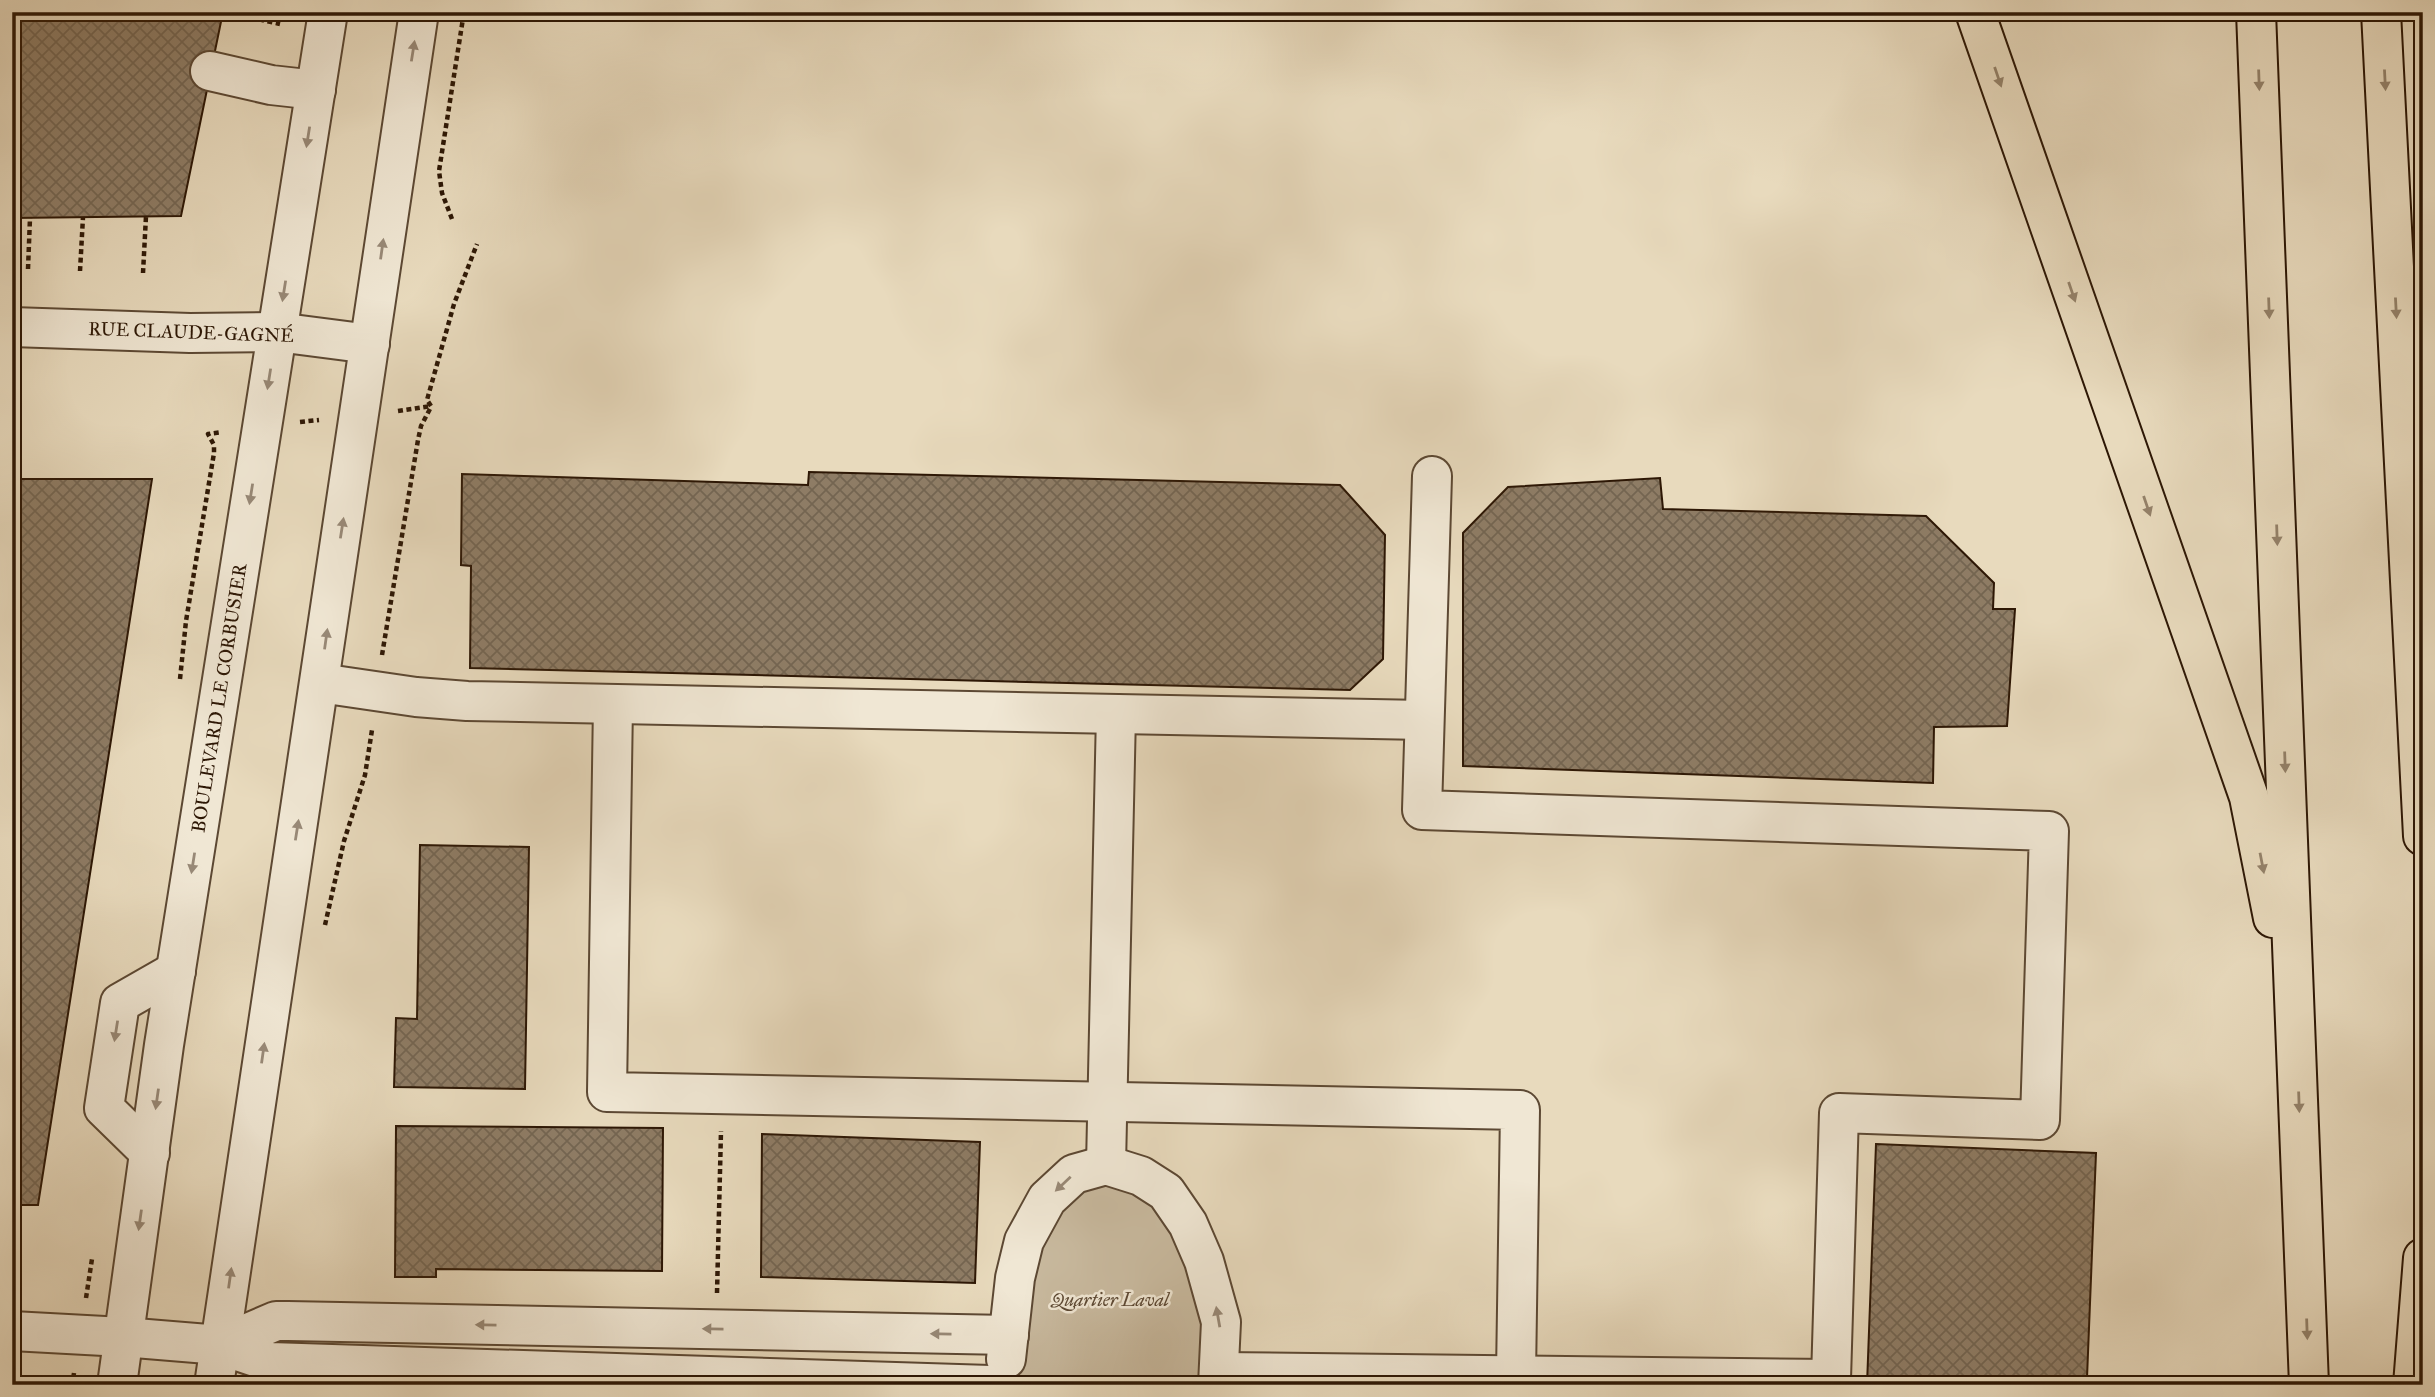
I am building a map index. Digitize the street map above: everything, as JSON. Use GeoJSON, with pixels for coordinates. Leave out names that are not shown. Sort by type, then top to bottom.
{"type":"FeatureCollection","features":[{"type":"Feature","properties":{"kind":"highway"},"geometry":{"type":"LineString","coordinates":[[1975,12],[2249,797],[2296,1034]]}},
{"type":"Feature","properties":{"kind":"highway"},"geometry":{"type":"LineString","coordinates":[[2256,12],[2309,1385]]}},
{"type":"Feature","properties":{"kind":"highway"},"geometry":{"type":"LineString","coordinates":[[2381,12],[2423,836]]}},
{"type":"Feature","properties":{"kind":"highway"},"geometry":{"type":"LineString","coordinates":[[2413,1385],[2423,1258]]}},
{"type":"Feature","properties":{"kind":"street","name":"BOULEVARD LE CORBUSIER"},"geometry":{"type":"LineString","coordinates":[[117,1385],[176,971],[328,12]]}},
{"type":"Feature","properties":{"kind":"street"},"geometry":{"type":"LineString","coordinates":[[214,1385],[419,12]]}},
{"type":"Feature","properties":{"kind":"street"},"geometry":{"type":"LineString","coordinates":[[211,71],[271,85],[316,90]]}},
{"type":"Feature","properties":{"kind":"street","name":"RUE CLAUDE-GAGNÉ"},"geometry":{"type":"LineString","coordinates":[[12,327],[190,333],[277,332],[370,344]]}},
{"type":"Feature","properties":{"kind":"street"},"geometry":{"type":"LineString","coordinates":[[1007,1385],[1015,1278],[1024,1241],[1047,1199],[1073,1174],[1106,1165],[1141,1176],[1166,1192],[1188,1224],[1204,1261],[1221,1322],[1218,1378],[1516,1375],[1831,1382],[1839,1113],[2040,1120],[2049,831],[1422,810],[1432,477]]}},
{"type":"Feature","properties":{"kind":"street"},"geometry":{"type":"LineString","coordinates":[[320,682],[416,697],[467,701],[1424,720]]}},
{"type":"Feature","properties":{"kind":"street"},"geometry":{"type":"LineString","coordinates":[[613,704],[607,1092],[1520,1110],[1516,1375]]}},
{"type":"Feature","properties":{"kind":"street"},"geometry":{"type":"LineString","coordinates":[[1106,1165],[1116,714]]}},
{"type":"Feature","properties":{"kind":"street"},"geometry":{"type":"LineString","coordinates":[[150,1153],[104,1108],[120,1003],[176,971]]}},
{"type":"Feature","properties":{"kind":"street"},"geometry":{"type":"LineString","coordinates":[[12,1331],[126,1319],[270,1362],[989,1385]]}},
{"type":"Feature","properties":{"kind":"street"},"geometry":{"type":"LineString","coordinates":[[220,1345],[276,1321],[1009,1335]]}},
{"type":"Feature","properties":{"kind":"street"},"geometry":{"type":"LineString","coordinates":[[406,1323],[406,1367]]}},
{"type":"Feature","properties":{"kind":"path"},"geometry":{"type":"LineString","coordinates":[[226,12],[280,24]]}},
{"type":"Feature","properties":{"kind":"path"},"geometry":{"type":"LineString","coordinates":[[452,219],[442,193],[439,171],[464,12]]}},
{"type":"Feature","properties":{"kind":"path"},"geometry":{"type":"LineString","coordinates":[[143,273],[146,216]]}},
{"type":"Feature","properties":{"kind":"path"},"geometry":{"type":"LineString","coordinates":[[80,271],[83,217]]}},
{"type":"Feature","properties":{"kind":"path"},"geometry":{"type":"LineString","coordinates":[[28,269],[30,218]]}},
{"type":"Feature","properties":{"kind":"path"},"geometry":{"type":"LineString","coordinates":[[384,644],[418,440],[421,426],[431,406],[426,400],[454,304],[477,244]]}},
{"type":"Feature","properties":{"kind":"path"},"geometry":{"type":"LineString","coordinates":[[323,937],[337,866],[365,775],[372,732]]}},
{"type":"Feature","properties":{"kind":"path"},"geometry":{"type":"LineString","coordinates":[[717,1329],[721,1094]]}},
{"type":"Feature","properties":{"kind":"path"},"geometry":{"type":"LineString","coordinates":[[75,1295],[126,1319]]}},
{"type":"Feature","properties":{"kind":"green space","name":"Quartier Laval"},"geometry":{"type":"Polygon","coordinates":[[[1077,1180],[1139,1188],[1169,1215],[1206,1320],[1203,1385],[1018,1385],[1019,1339],[1033,1245],[1077,1180]]]}},
{"type":"Feature","properties":{"kind":"building"},"geometry":{"type":"Polygon","coordinates":[[[12,12],[223,12],[181,216],[12,218],[12,12]]]}},
{"type":"Feature","properties":{"kind":"building"},"geometry":{"type":"Polygon","coordinates":[[[809,472],[1340,485],[1385,535],[1383,659],[1350,690],[470,668],[471,566],[461,565],[462,474],[808,485],[809,472]]]}},
{"type":"Feature","properties":{"kind":"building"},"geometry":{"type":"Polygon","coordinates":[[[1660,478],[1663,509],[1926,516],[1994,583],[1993,609],[2015,609],[2007,726],[1934,727],[1933,783],[1463,766],[1463,533],[1508,487],[1660,478]]]}},
{"type":"Feature","properties":{"kind":"building"},"geometry":{"type":"Polygon","coordinates":[[[12,479],[152,479],[38,1205],[12,1205],[12,479]]]}},
{"type":"Feature","properties":{"kind":"building"},"geometry":{"type":"Polygon","coordinates":[[[420,845],[529,847],[525,1089],[394,1087],[396,1018],[417,1019],[420,845]]]}},
{"type":"Feature","properties":{"kind":"building"},"geometry":{"type":"Polygon","coordinates":[[[396,1126],[663,1128],[662,1271],[436,1269],[436,1277],[395,1277],[396,1126]]]}},
{"type":"Feature","properties":{"kind":"building"},"geometry":{"type":"Polygon","coordinates":[[[762,1134],[980,1142],[975,1283],[761,1277],[762,1134]]]}},
{"type":"Feature","properties":{"kind":"building"},"geometry":{"type":"Polygon","coordinates":[[[1876,1144],[2096,1153],[2087,1378],[2127,1379],[2126,1385],[1867,1385],[1876,1144]]]}}]}
